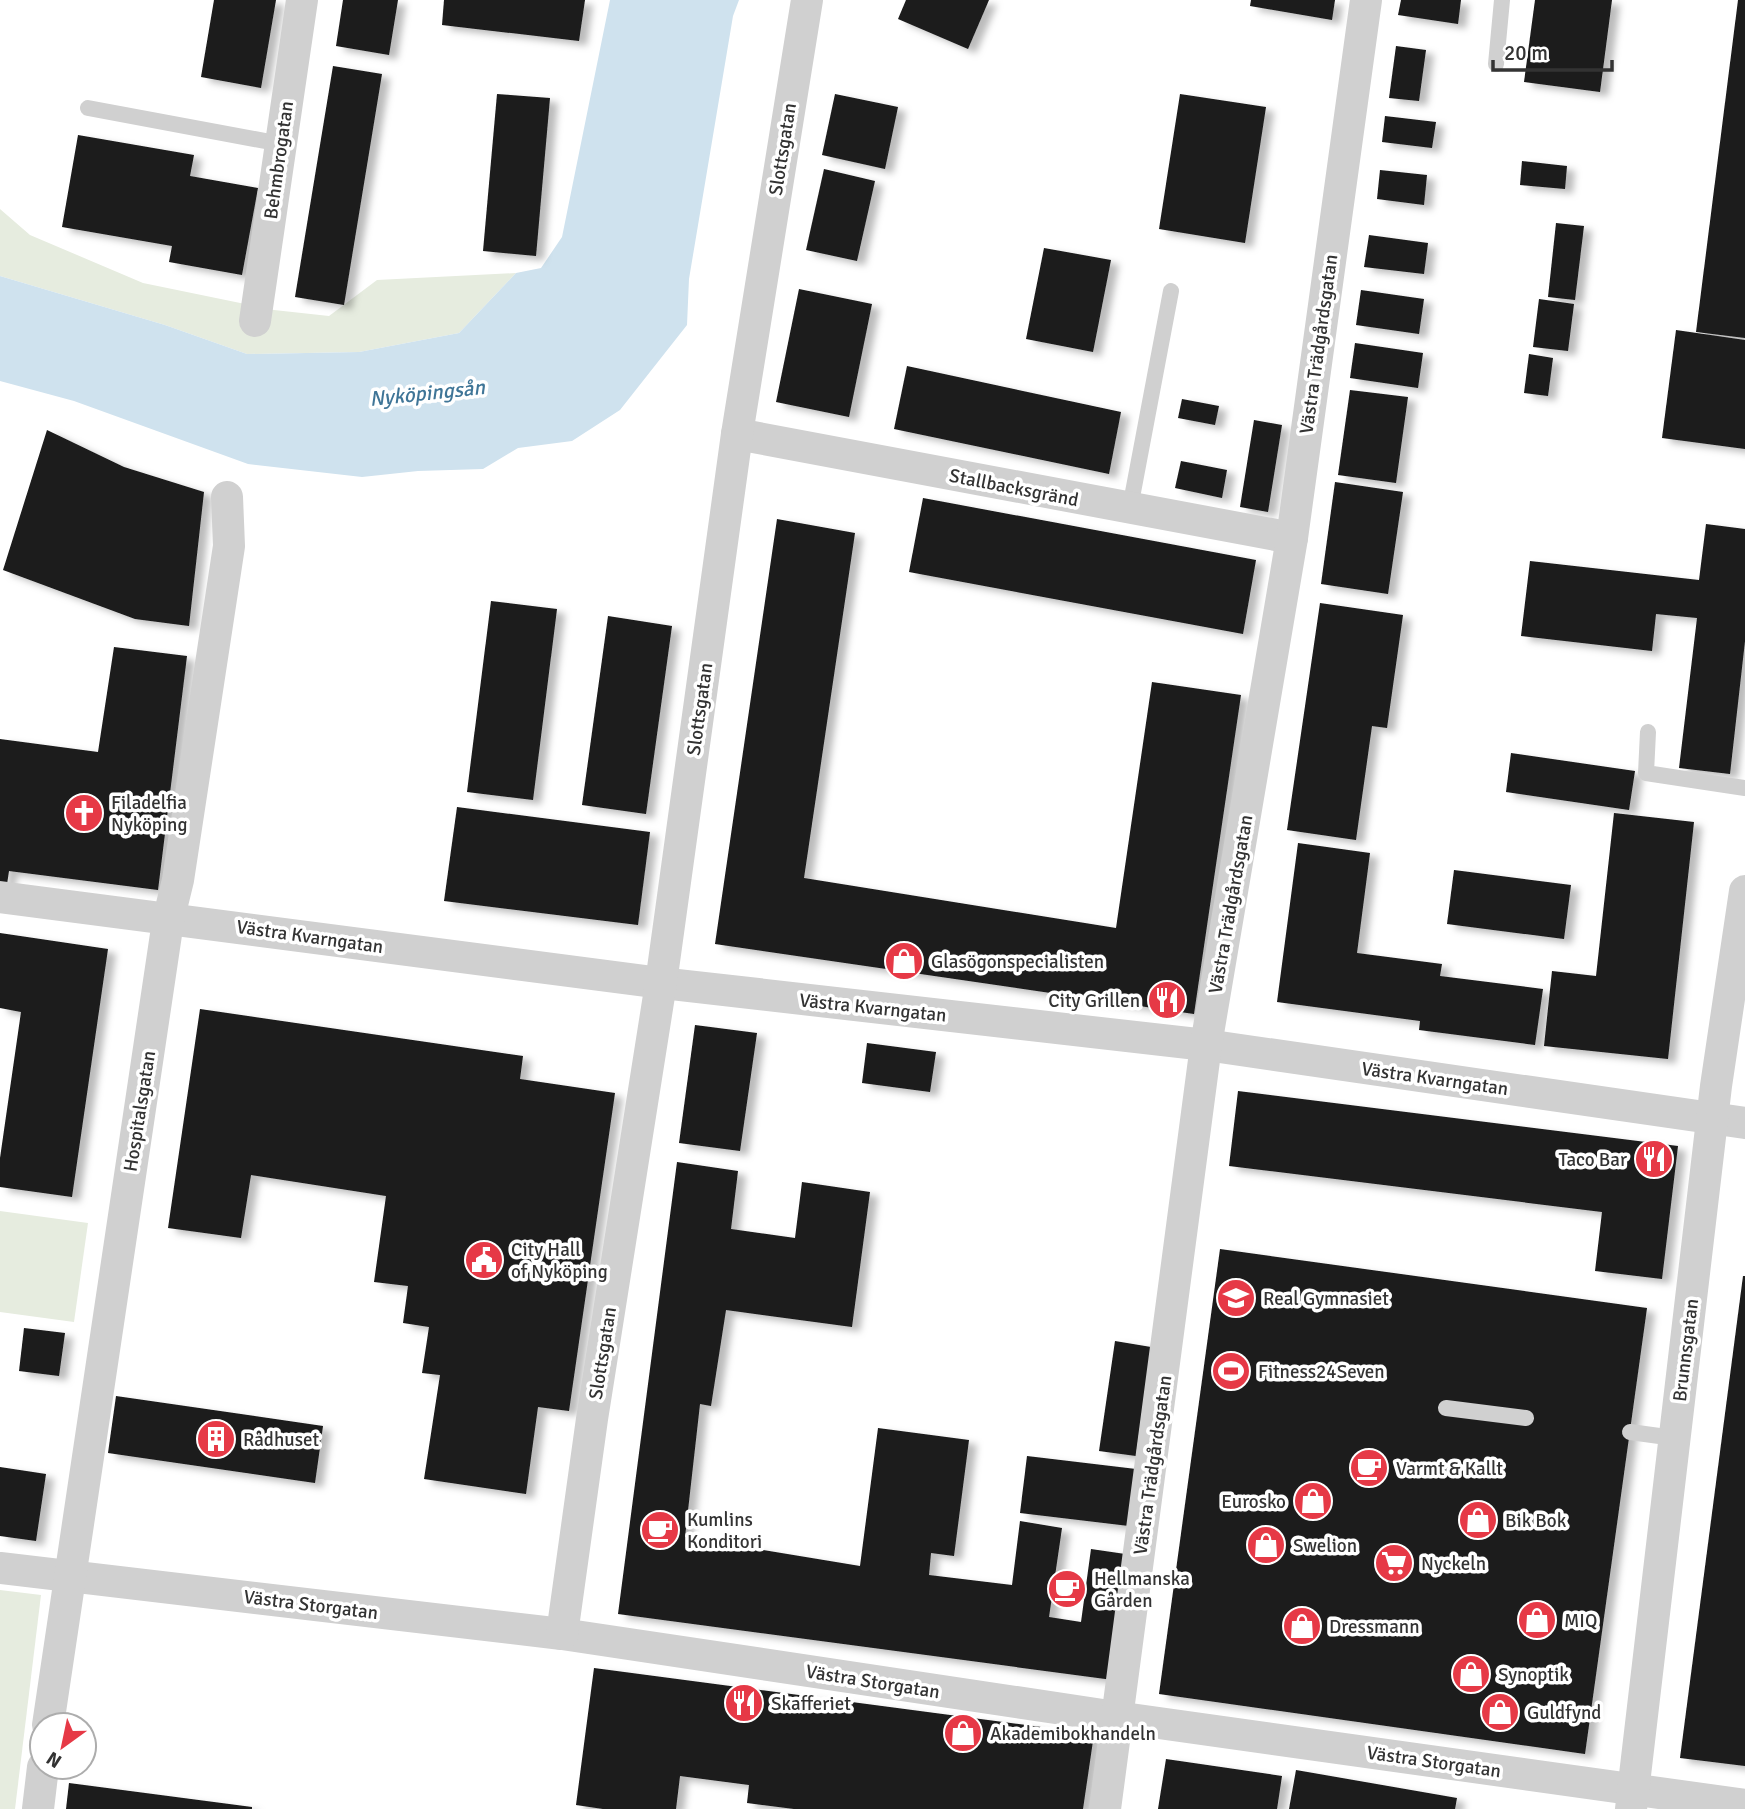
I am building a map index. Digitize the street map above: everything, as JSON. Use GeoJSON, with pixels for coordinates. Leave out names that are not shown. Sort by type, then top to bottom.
{"type":"FeatureCollection","features":[{"type":"Feature","properties":{"kind":"street","name":"Behmbrogatan"},"geometry":{"type":"LineString","coordinates":[[255,321],[302,0]]}},
{"type":"Feature","properties":{"kind":"street","name":"Slottsgatan"},"geometry":{"type":"LineString","coordinates":[[562,1634],[592,1419],[661,983],[737,435],[807,0]]}},
{"type":"Feature","properties":{"kind":"street","name":"Västra Trädgårdsgatan"},"geometry":{"type":"LineString","coordinates":[[1105,1809],[1206,1045],[1292,538],[1366,0]]}},
{"type":"Feature","properties":{"kind":"street","name":"Stallbacksgränd"},"geometry":{"type":"LineString","coordinates":[[737,435],[1292,538]]}},
{"type":"Feature","properties":{"kind":"street","name":"Hospitalsgatan"},"geometry":{"type":"LineString","coordinates":[[50,1711],[168,921],[178,880],[229,545],[228,497]]}},
{"type":"Feature","properties":{"kind":"street","name":"Brunnsgatan"},"geometry":{"type":"LineString","coordinates":[[1632,1799],[1713,1119],[1745,891]]}},
{"type":"Feature","properties":{"kind":"street","name":"Västra Kvarngatan"},"geometry":{"type":"LineString","coordinates":[[0,897],[113,910],[168,921],[201,921],[661,983],[1206,1045],[1745,1123]]}},
{"type":"Feature","properties":{"kind":"street","name":"Västra Storgatan"},"geometry":{"type":"LineString","coordinates":[[0,1568],[562,1634],[1116,1717],[1632,1799],[1745,1805]]}},
{"type":"Feature","properties":{"kind":"street"},"geometry":{"type":"LineString","coordinates":[[38,1809],[41,1781]]}},
{"type":"Feature","properties":{"kind":"lane"},"geometry":{"type":"LineString","coordinates":[[1496,64],[1502,0]]}},
{"type":"Feature","properties":{"kind":"lane"},"geometry":{"type":"LineString","coordinates":[[88,108],[281,144]]}},
{"type":"Feature","properties":{"kind":"lane"},"geometry":{"type":"LineString","coordinates":[[1130,508],[1171,291]]}},
{"type":"Feature","properties":{"kind":"lane"},"geometry":{"type":"LineString","coordinates":[[1648,732],[1646,773],[1745,788]]}},
{"type":"Feature","properties":{"kind":"lane"},"geometry":{"type":"LineString","coordinates":[[1446,1408],[1526,1418]]}},
{"type":"Feature","properties":{"kind":"lane"},"geometry":{"type":"LineString","coordinates":[[1630,1432],[1674,1438]]}},
{"type":"Feature","properties":{"kind":"shaded area"},"geometry":{"type":"Polygon","coordinates":[[[0,209],[30,235],[143,283],[274,310],[329,316],[377,280],[516,273],[459,333],[359,352],[247,354],[165,325],[0,276],[0,209]]]}},
{"type":"Feature","properties":{"kind":"shaded area"},"geometry":{"type":"Polygon","coordinates":[[[0,1211],[88,1223],[74,1322],[0,1312],[0,1211]]]}},
{"type":"Feature","properties":{"kind":"shaded area"},"geometry":{"type":"Polygon","coordinates":[[[0,1590],[41,1595],[15,1809],[0,1809],[0,1590]]]}},
{"type":"Feature","properties":{"kind":"water","name":"Nyköpingsån"},"geometry":{"type":"Polygon","coordinates":[[[610,0],[739,0],[733,16],[689,279],[687,325],[620,410],[572,441],[518,448],[483,469],[418,471],[362,477],[248,464],[74,401],[0,381],[0,276],[165,325],[247,354],[359,352],[459,333],[516,273],[541,268],[562,237],[610,0]]]}},
{"type":"Feature","properties":{"kind":"building"},"geometry":{"type":"Polygon","coordinates":[[[214,0],[276,0],[261,88],[201,77],[214,0]]]}},
{"type":"Feature","properties":{"kind":"building"},"geometry":{"type":"Polygon","coordinates":[[[343,0],[398,0],[389,55],[336,46],[343,0]]]}},
{"type":"Feature","properties":{"kind":"building"},"geometry":{"type":"Polygon","coordinates":[[[444,0],[585,0],[579,41],[442,25],[444,0]]]}},
{"type":"Feature","properties":{"kind":"building"},"geometry":{"type":"Polygon","coordinates":[[[906,0],[989,0],[968,49],[898,19],[906,0]]]}},
{"type":"Feature","properties":{"kind":"building"},"geometry":{"type":"Polygon","coordinates":[[[1251,0],[1335,0],[1332,20],[1250,6],[1251,0]]]}},
{"type":"Feature","properties":{"kind":"building"},"geometry":{"type":"Polygon","coordinates":[[[1401,0],[1461,0],[1458,24],[1398,15],[1401,0]]]}},
{"type":"Feature","properties":{"kind":"building"},"geometry":{"type":"Polygon","coordinates":[[[1535,0],[1612,0],[1600,92],[1524,82],[1535,0]]]}},
{"type":"Feature","properties":{"kind":"building"},"geometry":{"type":"Polygon","coordinates":[[[1738,0],[1745,0],[1745,338],[1696,332],[1738,0]]]}},
{"type":"Feature","properties":{"kind":"building"},"geometry":{"type":"Polygon","coordinates":[[[1396,46],[1426,50],[1419,101],[1389,98],[1396,46]]]}},
{"type":"Feature","properties":{"kind":"building"},"geometry":{"type":"Polygon","coordinates":[[[333,66],[382,74],[344,305],[295,297],[333,66]]]}},
{"type":"Feature","properties":{"kind":"building"},"geometry":{"type":"Polygon","coordinates":[[[497,94],[550,98],[536,256],[483,251],[497,94]]]}},
{"type":"Feature","properties":{"kind":"building"},"geometry":{"type":"Polygon","coordinates":[[[835,94],[898,107],[885,169],[822,155],[835,94]]]}},
{"type":"Feature","properties":{"kind":"building"},"geometry":{"type":"Polygon","coordinates":[[[1180,94],[1266,107],[1245,243],[1159,229],[1180,94]]]}},
{"type":"Feature","properties":{"kind":"building"},"geometry":{"type":"Polygon","coordinates":[[[1385,116],[1436,122],[1432,148],[1382,142],[1385,116]]]}},
{"type":"Feature","properties":{"kind":"building"},"geometry":{"type":"Polygon","coordinates":[[[78,135],[194,155],[190,176],[258,188],[242,275],[169,262],[172,246],[62,227],[78,135]]]}},
{"type":"Feature","properties":{"kind":"building"},"geometry":{"type":"Polygon","coordinates":[[[1522,161],[1567,166],[1565,189],[1520,185],[1522,161]]]}},
{"type":"Feature","properties":{"kind":"building"},"geometry":{"type":"Polygon","coordinates":[[[824,169],[875,181],[857,261],[806,250],[824,169]]]}},
{"type":"Feature","properties":{"kind":"building"},"geometry":{"type":"Polygon","coordinates":[[[1380,170],[1427,175],[1424,205],[1377,199],[1380,170]]]}},
{"type":"Feature","properties":{"kind":"building"},"geometry":{"type":"Polygon","coordinates":[[[1556,223],[1584,226],[1575,300],[1548,297],[1556,223]]]}},
{"type":"Feature","properties":{"kind":"building"},"geometry":{"type":"Polygon","coordinates":[[[1369,235],[1428,243],[1424,274],[1364,267],[1369,235]]]}},
{"type":"Feature","properties":{"kind":"building"},"geometry":{"type":"Polygon","coordinates":[[[1044,248],[1111,260],[1093,352],[1026,339],[1044,248]]]}},
{"type":"Feature","properties":{"kind":"building"},"geometry":{"type":"Polygon","coordinates":[[[799,289],[872,304],[849,417],[776,402],[799,289]]]}},
{"type":"Feature","properties":{"kind":"building"},"geometry":{"type":"Polygon","coordinates":[[[1361,290],[1424,299],[1419,334],[1356,325],[1361,290]]]}},
{"type":"Feature","properties":{"kind":"building"},"geometry":{"type":"Polygon","coordinates":[[[1539,299],[1574,304],[1568,351],[1533,347],[1539,299]]]}},
{"type":"Feature","properties":{"kind":"building"},"geometry":{"type":"Polygon","coordinates":[[[1676,330],[1745,340],[1745,449],[1662,438],[1676,330]]]}},
{"type":"Feature","properties":{"kind":"building"},"geometry":{"type":"Polygon","coordinates":[[[1355,343],[1423,353],[1418,388],[1350,378],[1355,343]]]}},
{"type":"Feature","properties":{"kind":"building"},"geometry":{"type":"Polygon","coordinates":[[[1529,354],[1553,358],[1548,396],[1524,393],[1529,354]]]}},
{"type":"Feature","properties":{"kind":"building"},"geometry":{"type":"Polygon","coordinates":[[[907,366],[1121,412],[1109,474],[894,429],[907,366]]]}},
{"type":"Feature","properties":{"kind":"building"},"geometry":{"type":"Polygon","coordinates":[[[1350,390],[1408,397],[1396,483],[1338,475],[1350,390]]]}},
{"type":"Feature","properties":{"kind":"building"},"geometry":{"type":"Polygon","coordinates":[[[1182,399],[1219,406],[1215,425],[1178,418],[1182,399]]]}},
{"type":"Feature","properties":{"kind":"building"},"geometry":{"type":"Polygon","coordinates":[[[1254,420],[1282,425],[1268,512],[1240,507],[1254,420]]]}},
{"type":"Feature","properties":{"kind":"building"},"geometry":{"type":"Polygon","coordinates":[[[47,430],[124,467],[204,492],[189,626],[135,619],[3,570],[47,430]]]}},
{"type":"Feature","properties":{"kind":"building"},"geometry":{"type":"Polygon","coordinates":[[[1181,461],[1227,470],[1222,498],[1175,488],[1181,461]]]}},
{"type":"Feature","properties":{"kind":"building"},"geometry":{"type":"Polygon","coordinates":[[[1335,482],[1403,492],[1388,594],[1321,584],[1335,482]]]}},
{"type":"Feature","properties":{"kind":"building"},"geometry":{"type":"Polygon","coordinates":[[[923,498],[1256,560],[1243,634],[909,572],[923,498]]]}},
{"type":"Feature","properties":{"kind":"building"},"geometry":{"type":"Polygon","coordinates":[[[777,519],[855,533],[804,878],[1116,928],[1152,682],[1241,695],[1194,1014],[715,944],[777,519]]]}},
{"type":"Feature","properties":{"kind":"building"},"geometry":{"type":"Polygon","coordinates":[[[1706,524],[1745,529],[1745,641],[1730,774],[1679,768],[1697,618],[1656,614],[1652,651],[1521,636],[1530,561],[1699,580],[1706,524]]]}},
{"type":"Feature","properties":{"kind":"building"},"geometry":{"type":"Polygon","coordinates":[[[491,601],[557,609],[533,800],[467,792],[491,601]]]}},
{"type":"Feature","properties":{"kind":"building"},"geometry":{"type":"Polygon","coordinates":[[[1320,603],[1403,615],[1387,728],[1372,726],[1356,840],[1287,830],[1320,603]]]}},
{"type":"Feature","properties":{"kind":"building"},"geometry":{"type":"Polygon","coordinates":[[[608,616],[672,626],[646,814],[582,805],[608,616]]]}},
{"type":"Feature","properties":{"kind":"building","name":"Filadelfia Nyköping"},"geometry":{"type":"Polygon","coordinates":[[[114,647],[187,656],[158,890],[9,871],[6,891],[0,890],[0,739],[98,752],[114,647]]]}},
{"type":"Feature","properties":{"kind":"building"},"geometry":{"type":"Polygon","coordinates":[[[1511,753],[1635,771],[1629,810],[1506,792],[1511,753]]]}},
{"type":"Feature","properties":{"kind":"building"},"geometry":{"type":"Polygon","coordinates":[[[457,807],[650,832],[638,925],[444,901],[457,807]]]}},
{"type":"Feature","properties":{"kind":"building"},"geometry":{"type":"Polygon","coordinates":[[[1614,813],[1694,822],[1668,1059],[1544,1046],[1552,971],[1596,976],[1614,813]]]}},
{"type":"Feature","properties":{"kind":"building"},"geometry":{"type":"Polygon","coordinates":[[[1298,843],[1370,853],[1357,953],[1442,964],[1440,976],[1543,989],[1535,1045],[1419,1030],[1420,1021],[1277,1002],[1298,843]]]}},
{"type":"Feature","properties":{"kind":"building"},"geometry":{"type":"Polygon","coordinates":[[[1454,870],[1571,885],[1564,939],[1447,924],[1454,870]]]}},
{"type":"Feature","properties":{"kind":"building"},"geometry":{"type":"Polygon","coordinates":[[[0,933],[108,949],[72,1197],[0,1187],[0,1158],[21,1012],[0,1008],[0,933]]]}},
{"type":"Feature","properties":{"kind":"building","name":"City Hall of Nyköping"},"geometry":{"type":"Polygon","coordinates":[[[200,1009],[523,1056],[520,1079],[615,1093],[569,1411],[538,1407],[526,1494],[424,1479],[440,1375],[422,1373],[429,1327],[403,1323],[408,1286],[374,1282],[386,1196],[251,1175],[241,1238],[168,1228],[200,1009]]]}},
{"type":"Feature","properties":{"kind":"building"},"geometry":{"type":"Polygon","coordinates":[[[695,1025],[757,1033],[740,1151],[679,1143],[695,1025]]]}},
{"type":"Feature","properties":{"kind":"building"},"geometry":{"type":"Polygon","coordinates":[[[867,1043],[936,1052],[930,1092],[862,1083],[867,1043]]]}},
{"type":"Feature","properties":{"kind":"building"},"geometry":{"type":"Polygon","coordinates":[[[1238,1091],[1678,1146],[1662,1279],[1595,1271],[1602,1212],[1229,1166],[1238,1091]]]}},
{"type":"Feature","properties":{"kind":"building"},"geometry":{"type":"Polygon","coordinates":[[[677,1162],[738,1171],[731,1229],[795,1238],[802,1182],[870,1192],[852,1327],[726,1310],[711,1406],[700,1404],[685,1537],[860,1566],[878,1428],[969,1440],[954,1556],[931,1553],[929,1575],[1012,1585],[1020,1521],[1062,1528],[1049,1617],[1081,1622],[1091,1549],[1132,1555],[1113,1680],[618,1614],[677,1162]]]}},
{"type":"Feature","properties":{"kind":"building","name":"Nyckeln"},"geometry":{"type":"Polygon","coordinates":[[[1220,1249],[1647,1308],[1585,1754],[1159,1694],[1220,1249]]]}},
{"type":"Feature","properties":{"kind":"building"},"geometry":{"type":"Polygon","coordinates":[[[1745,1276],[1745,1766],[1680,1758],[1745,1276]]]}},
{"type":"Feature","properties":{"kind":"building"},"geometry":{"type":"Polygon","coordinates":[[[24,1328],[65,1333],[59,1376],[19,1371],[24,1328]]]}},
{"type":"Feature","properties":{"kind":"building"},"geometry":{"type":"Polygon","coordinates":[[[1115,1341],[1151,1347],[1136,1456],[1099,1451],[1115,1341]]]}},
{"type":"Feature","properties":{"kind":"building","name":"Rådhuset"},"geometry":{"type":"Polygon","coordinates":[[[116,1396],[323,1426],[315,1483],[108,1453],[116,1396]]]}},
{"type":"Feature","properties":{"kind":"building"},"geometry":{"type":"Polygon","coordinates":[[[1027,1456],[1136,1469],[1129,1526],[1020,1513],[1027,1456]]]}},
{"type":"Feature","properties":{"kind":"building"},"geometry":{"type":"Polygon","coordinates":[[[0,1467],[46,1474],[36,1541],[0,1536],[0,1467]]]}},
{"type":"Feature","properties":{"kind":"building"},"geometry":{"type":"Polygon","coordinates":[[[594,1668],[1094,1734],[1083,1809],[794,1809],[747,1803],[749,1785],[680,1776],[676,1809],[603,1809],[576,1805],[594,1668]]]}},
{"type":"Feature","properties":{"kind":"building"},"geometry":{"type":"Polygon","coordinates":[[[1166,1759],[1282,1776],[1277,1809],[1158,1809],[1166,1759]]]}},
{"type":"Feature","properties":{"kind":"building"},"geometry":{"type":"Polygon","coordinates":[[[1296,1770],[1457,1798],[1455,1809],[1289,1809],[1296,1770]]]}},
{"type":"Feature","properties":{"kind":"building"},"geometry":{"type":"Polygon","coordinates":[[[69,1783],[252,1807],[252,1809],[66,1809],[69,1783]]]}},
{"type":"Feature","properties":{"kind":"place","name":"Filadelfia Nyköping"},"geometry":{"type":"Point","coordinates":[84,813]}},
{"type":"Feature","properties":{"kind":"place","name":"Glasögonspecialisten"},"geometry":{"type":"Point","coordinates":[904,961]}},
{"type":"Feature","properties":{"kind":"place","name":"City Grillen"},"geometry":{"type":"Point","coordinates":[1167,1000]}},
{"type":"Feature","properties":{"kind":"place","name":"Taco Bar"},"geometry":{"type":"Point","coordinates":[1654,1159]}},
{"type":"Feature","properties":{"kind":"place","name":"City Hall of Nyköping"},"geometry":{"type":"Point","coordinates":[484,1260]}},
{"type":"Feature","properties":{"kind":"place","name":"Real Gymnasiet"},"geometry":{"type":"Point","coordinates":[1236,1298]}},
{"type":"Feature","properties":{"kind":"place","name":"Fitness24Seven"},"geometry":{"type":"Point","coordinates":[1231,1371]}},
{"type":"Feature","properties":{"kind":"place","name":"Rådhuset"},"geometry":{"type":"Point","coordinates":[216,1439]}},
{"type":"Feature","properties":{"kind":"place","name":"Varmt & Kallt"},"geometry":{"type":"Point","coordinates":[1369,1468]}},
{"type":"Feature","properties":{"kind":"place","name":"Eurosko"},"geometry":{"type":"Point","coordinates":[1313,1501]}},
{"type":"Feature","properties":{"kind":"place","name":"Bik Bok"},"geometry":{"type":"Point","coordinates":[1478,1520]}},
{"type":"Feature","properties":{"kind":"place","name":"Kumlins Konditori"},"geometry":{"type":"Point","coordinates":[660,1530]}},
{"type":"Feature","properties":{"kind":"place","name":"Swelion"},"geometry":{"type":"Point","coordinates":[1266,1545]}},
{"type":"Feature","properties":{"kind":"place","name":"Nyckeln"},"geometry":{"type":"Point","coordinates":[1394,1563]}},
{"type":"Feature","properties":{"kind":"place","name":"Hellmanska Gården"},"geometry":{"type":"Point","coordinates":[1067,1589]}},
{"type":"Feature","properties":{"kind":"place","name":"MIQ"},"geometry":{"type":"Point","coordinates":[1537,1620]}},
{"type":"Feature","properties":{"kind":"place","name":"Dressmann"},"geometry":{"type":"Point","coordinates":[1302,1626]}},
{"type":"Feature","properties":{"kind":"place","name":"Synoptik"},"geometry":{"type":"Point","coordinates":[1471,1674]}},
{"type":"Feature","properties":{"kind":"place","name":"Skafferiet"},"geometry":{"type":"Point","coordinates":[744,1703]}},
{"type":"Feature","properties":{"kind":"place","name":"Guldfynd"},"geometry":{"type":"Point","coordinates":[1500,1712]}},
{"type":"Feature","properties":{"kind":"place","name":"Akademibokhandeln"},"geometry":{"type":"Point","coordinates":[963,1733]}}]}
